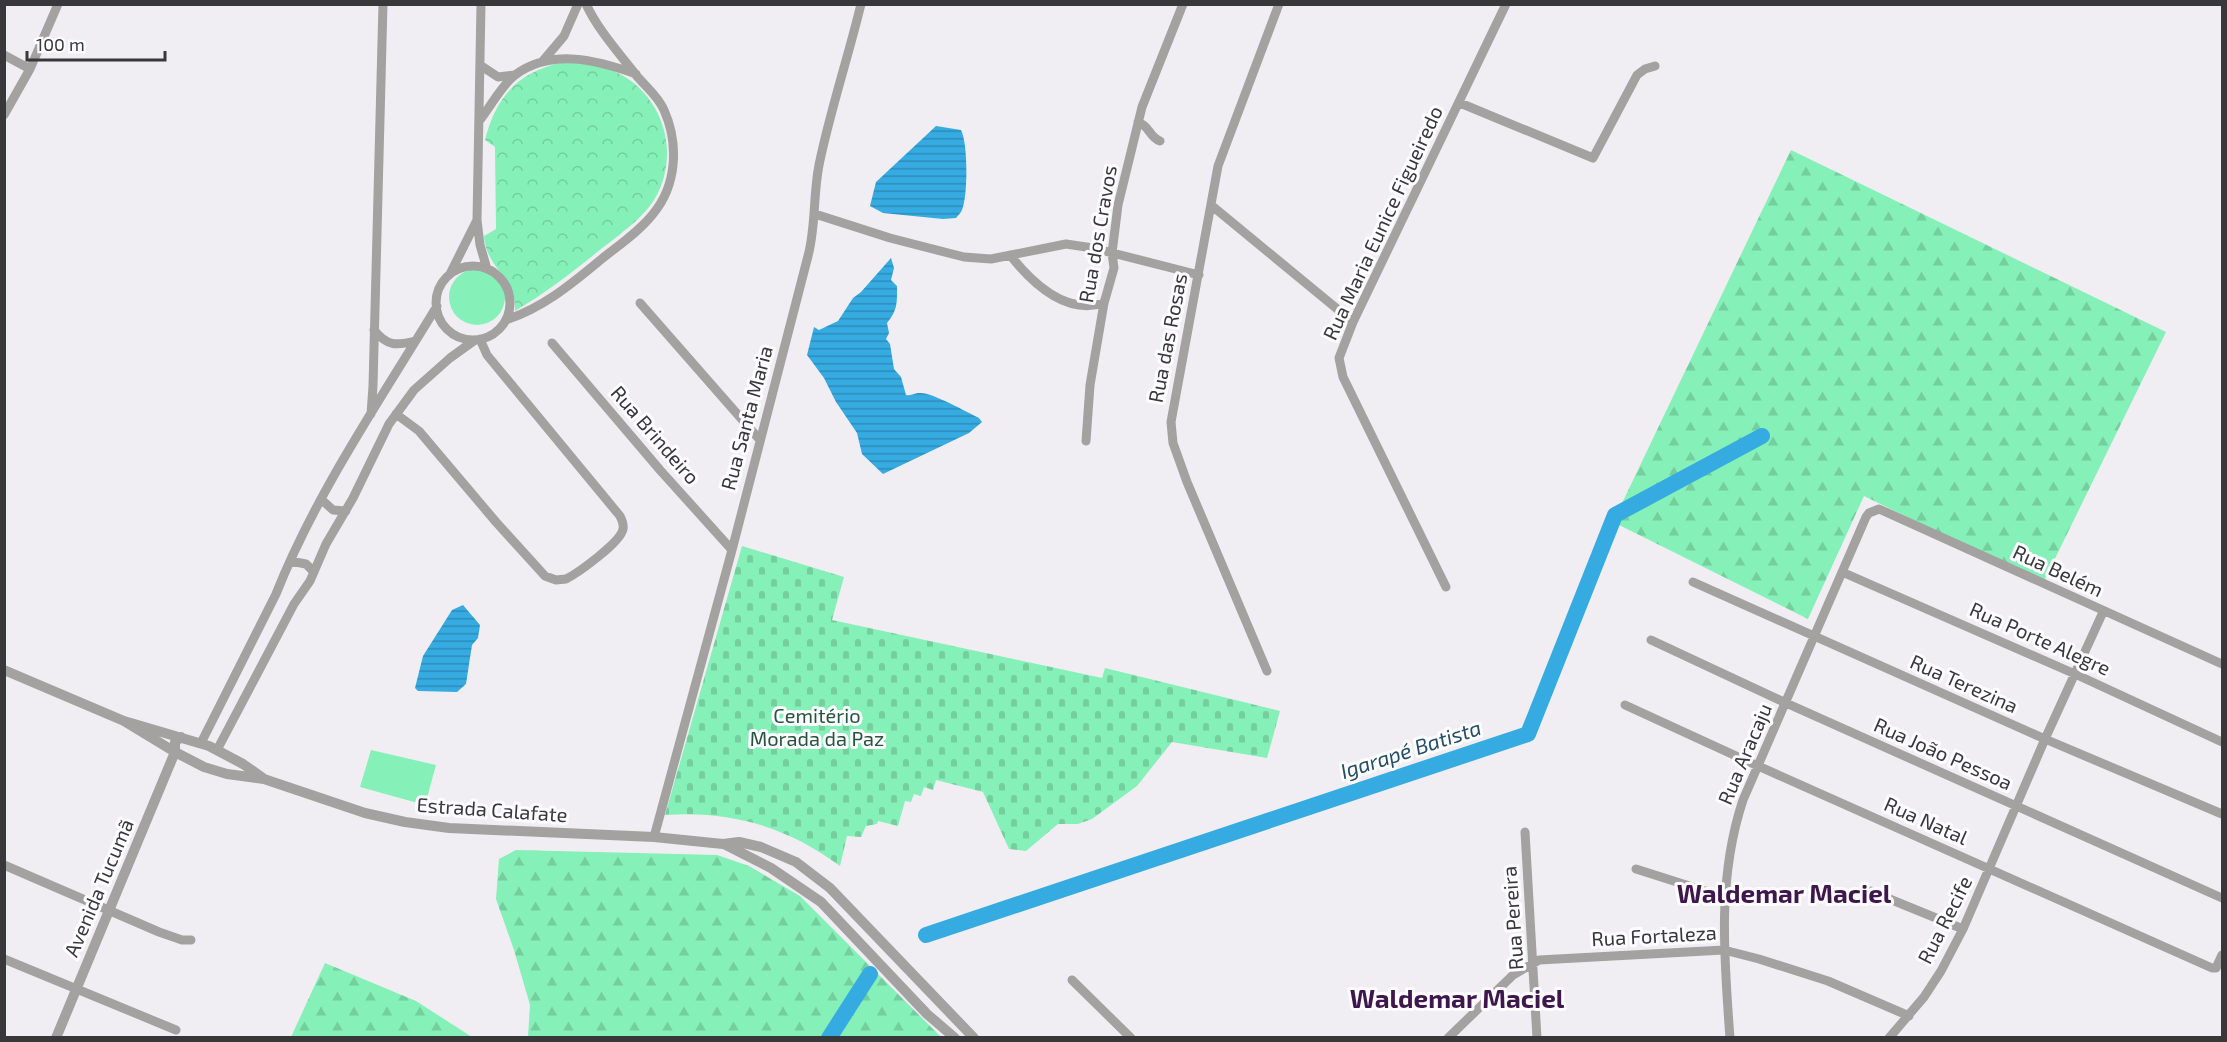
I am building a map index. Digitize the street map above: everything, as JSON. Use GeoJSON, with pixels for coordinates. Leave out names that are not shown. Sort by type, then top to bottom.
{"type":"FeatureCollection","features":[{"type":"Feature","properties":{"kind":"street"},"geometry":{"type":"LineString","coordinates":[[370,417],[374,386],[383,4]]}},
{"type":"Feature","properties":{"kind":"street"},"geometry":{"type":"LineString","coordinates":[[481,4],[477,220],[480,245],[487,269]]}},
{"type":"Feature","properties":{"kind":"street"},"geometry":{"type":"LineString","coordinates":[[542,62],[564,36],[578,4]]}},
{"type":"Feature","properties":{"kind":"street"},"geometry":{"type":"LineString","coordinates":[[217,770],[222,769],[228,763],[222,752],[294,604],[310,581],[326,544],[346,511],[378,444],[414,390],[450,358],[477,339],[495,333],[506,320],[534,309],[564,290],[646,222],[660,205],[666,193],[673,170],[674,157],[672,137],[663,108],[601,30],[586,4]]}},
{"type":"Feature","properties":{"kind":"street","name":"Rua Santa Maria"},"geometry":{"type":"LineString","coordinates":[[654,837],[732,550],[813,236],[820,162],[861,4]]}},
{"type":"Feature","properties":{"kind":"street","name":"Rua dos Cravos"},"geometry":{"type":"LineString","coordinates":[[1086,441],[1090,385],[1104,303],[1114,268],[1112,253],[1118,205],[1138,122],[1150,84],[1183,4]]}},
{"type":"Feature","properties":{"kind":"street","name":"Rua das Rosas"},"geometry":{"type":"LineString","coordinates":[[1267,671],[1187,482],[1171,432],[1172,410],[1223,148],[1279,4]]}},
{"type":"Feature","properties":{"kind":"street","name":"Rua Maria Eunice Figueiredo"},"geometry":{"type":"LineString","coordinates":[[1446,587],[1340,371],[1339,358],[1353,322],[1506,4]]}},
{"type":"Feature","properties":{"kind":"street"},"geometry":{"type":"LineString","coordinates":[[4,116],[30,69],[56,5]]}},
{"type":"Feature","properties":{"kind":"street"},"geometry":{"type":"LineString","coordinates":[[4,55],[30,69]]}},
{"type":"Feature","properties":{"kind":"street"},"geometry":{"type":"LineString","coordinates":[[480,65],[498,77],[515,75],[542,62],[575,59],[597,61],[636,75]]}},
{"type":"Feature","properties":{"kind":"street"},"geometry":{"type":"LineString","coordinates":[[1460,103],[1593,158],[1636,75],[1655,66]]}},
{"type":"Feature","properties":{"kind":"street"},"geometry":{"type":"LineString","coordinates":[[480,120],[515,75]]}},
{"type":"Feature","properties":{"kind":"street"},"geometry":{"type":"LineString","coordinates":[[1138,122],[1146,125],[1154,138],[1160,141]]}},
{"type":"Feature","properties":{"kind":"street"},"geometry":{"type":"LineString","coordinates":[[1211,205],[1353,322]]}},
{"type":"Feature","properties":{"kind":"street"},"geometry":{"type":"LineString","coordinates":[[815,214],[890,238],[958,256],[991,259],[1066,244],[1199,275]]}},
{"type":"Feature","properties":{"kind":"street"},"geometry":{"type":"LineString","coordinates":[[477,220],[438,292],[437,306],[438,314],[446,327],[459,337],[477,339]]}},
{"type":"Feature","properties":{"kind":"street"},"geometry":{"type":"LineString","coordinates":[[1010,255],[1029,277],[1055,297],[1082,306],[1104,303]]}},
{"type":"Feature","properties":{"kind":"street"},"geometry":{"type":"LineString","coordinates":[[449,275],[467,267],[487,269],[499,276],[507,287],[510,300],[506,320]]}},
{"type":"Feature","properties":{"kind":"street"},"geometry":{"type":"LineString","coordinates":[[640,303],[715,392],[760,440]]}},
{"type":"Feature","properties":{"kind":"street"},"geometry":{"type":"LineString","coordinates":[[201,743],[276,594],[285,568],[370,417],[437,306]]}},
{"type":"Feature","properties":{"kind":"street"},"geometry":{"type":"LineString","coordinates":[[374,330],[384,341],[393,345],[415,341]]}},
{"type":"Feature","properties":{"kind":"street"},"geometry":{"type":"LineString","coordinates":[[396,414],[419,431],[545,576],[556,580],[566,579],[616,541],[624,526],[620,516],[488,356],[477,339]]}},
{"type":"Feature","properties":{"kind":"street","name":"Rua Brindeiro"},"geometry":{"type":"LineString","coordinates":[[552,343],[660,470],[732,550]]}},
{"type":"Feature","properties":{"kind":"street"},"geometry":{"type":"LineString","coordinates":[[322,500],[333,510],[346,511]]}},
{"type":"Feature","properties":{"kind":"street","name":"Rua Aracaju"},"geometry":{"type":"LineString","coordinates":[[1730,1038],[1724,950],[1724,897],[1734,826],[1866,517],[1869,513],[1879,509]]}},
{"type":"Feature","properties":{"kind":"street","name":"Rua Belém"},"geometry":{"type":"LineString","coordinates":[[1879,509],[2103,612],[2223,664]]}},
{"type":"Feature","properties":{"kind":"street"},"geometry":{"type":"LineString","coordinates":[[291,561],[306,564],[314,572]]}},
{"type":"Feature","properties":{"kind":"street","name":"Rua Porte Alegre"},"geometry":{"type":"LineString","coordinates":[[1842,572],[2223,742]]}},
{"type":"Feature","properties":{"kind":"street","name":"Rua Terezina"},"geometry":{"type":"LineString","coordinates":[[1693,582],[2045,739],[2223,814]]}},
{"type":"Feature","properties":{"kind":"street","name":"Rua Recife"},"geometry":{"type":"LineString","coordinates":[[1889,1038],[1909,1016],[1941,971],[1963,929],[2103,612]]}},
{"type":"Feature","properties":{"kind":"street","name":"Rua João Pessoa"},"geometry":{"type":"LineString","coordinates":[[1651,640],[1786,703],[2223,898]]}},
{"type":"Feature","properties":{"kind":"street","name":"Estrada Calafate"},"geometry":{"type":"LineString","coordinates":[[4,670],[124,721],[201,743],[222,752],[264,779]]}},
{"type":"Feature","properties":{"kind":"street","name":"Rua Natal"},"geometry":{"type":"LineString","coordinates":[[1625,705],[2212,968],[2216,968],[2223,955]]}},
{"type":"Feature","properties":{"kind":"street","name":"Estrada Calafate"},"geometry":{"type":"LineString","coordinates":[[124,721],[204,767],[264,779],[365,813],[405,822],[449,828],[654,837],[723,844],[739,842],[771,850],[796,862],[830,888],[974,1038]]}},
{"type":"Feature","properties":{"kind":"street","name":"Avenida Tucumã"},"geometry":{"type":"LineString","coordinates":[[56,1038],[175,752],[176,741],[181,737]]}},
{"type":"Feature","properties":{"kind":"street","name":"Rua Pereira"},"geometry":{"type":"LineString","coordinates":[[1525,832],[1537,1038]]}},
{"type":"Feature","properties":{"kind":"street","name":"Estrada Calafate"},"geometry":{"type":"LineString","coordinates":[[723,844],[771,868],[821,902],[927,1014],[955,1038]]}},
{"type":"Feature","properties":{"kind":"street"},"geometry":{"type":"LineString","coordinates":[[4,865],[159,932],[182,940],[191,940]]}},
{"type":"Feature","properties":{"kind":"street"},"geometry":{"type":"LineString","coordinates":[[1636,869],[1724,897]]}},
{"type":"Feature","properties":{"kind":"street"},"geometry":{"type":"LineString","coordinates":[[1870,891],[1963,929]]}},
{"type":"Feature","properties":{"kind":"street","name":"Rua Fortaleza"},"geometry":{"type":"LineString","coordinates":[[1534,963],[1539,960],[1724,950],[1828,981],[1909,1016]]}},
{"type":"Feature","properties":{"kind":"street"},"geometry":{"type":"LineString","coordinates":[[4,958],[176,1030]]}},
{"type":"Feature","properties":{"kind":"street"},"geometry":{"type":"LineString","coordinates":[[1448,1038],[1513,975],[1534,963]]}},
{"type":"Feature","properties":{"kind":"street"},"geometry":{"type":"LineString","coordinates":[[1072,980],[1131,1038]]}},
{"type":"Feature","properties":{"kind":"green space"},"geometry":{"type":"Polygon","coordinates":[[[564,62],[602,67],[634,83],[659,115],[667,145],[667,160],[659,190],[652,203],[637,220],[567,276],[515,311],[511,290],[490,257],[484,236],[496,229],[495,147],[485,140],[496,111],[512,88],[534,72],[564,62]]]}},
{"type":"Feature","properties":{"kind":"green space"},"geometry":{"type":"Polygon","coordinates":[[[1791,150],[2166,332],[2043,583],[1864,496],[1808,619],[1613,522],[1791,150]]]}},
{"type":"Feature","properties":{"kind":"green space"},"geometry":{"type":"Polygon","coordinates":[[[471,269],[483,269],[493,273],[501,281],[505,297],[501,313],[493,321],[483,325],[471,325],[461,321],[453,313],[449,303],[449,291],[453,281],[461,273],[471,269]]]}},
{"type":"Feature","properties":{"kind":"green space","name":"Cemitério Morada da Paz"},"geometry":{"type":"Polygon","coordinates":[[[742,546],[844,577],[832,620],[1102,678],[1105,668],[1280,711],[1267,758],[1172,742],[1137,786],[1092,819],[1078,824],[1058,824],[1026,851],[1009,849],[983,792],[936,780],[933,790],[924,787],[921,796],[914,794],[911,802],[905,801],[898,826],[878,821],[877,824],[866,826],[861,837],[847,836],[840,866],[800,841],[757,824],[712,815],[665,815],[742,546]]]}},
{"type":"Feature","properties":{"kind":"green space"},"geometry":{"type":"Polygon","coordinates":[[[371,750],[436,765],[425,805],[360,787],[371,750]]]}},
{"type":"Feature","properties":{"kind":"green space"},"geometry":{"type":"Polygon","coordinates":[[[516,850],[717,855],[749,866],[800,896],[941,1037],[528,1037],[530,1005],[496,899],[499,859],[516,850]]]}},
{"type":"Feature","properties":{"kind":"green space"},"geometry":{"type":"Polygon","coordinates":[[[325,963],[416,1001],[472,1037],[291,1037],[325,963]]]}},
{"type":"Feature","properties":{"kind":"water"},"geometry":{"type":"Polygon","coordinates":[[[936,126],[961,130],[963,137],[966,182],[964,203],[956,218],[943,219],[883,213],[870,206],[876,182],[936,126]]]}},
{"type":"Feature","properties":{"kind":"water"},"geometry":{"type":"Polygon","coordinates":[[[891,258],[894,268],[891,280],[897,286],[897,301],[895,310],[887,323],[889,333],[886,339],[890,344],[894,369],[901,377],[906,395],[920,393],[932,396],[979,418],[982,422],[969,433],[883,474],[862,454],[857,433],[836,402],[824,378],[807,355],[814,327],[819,330],[838,321],[853,298],[891,258]]]}},
{"type":"Feature","properties":{"kind":"water"},"geometry":{"type":"Polygon","coordinates":[[[463,605],[480,625],[478,638],[472,645],[466,684],[457,692],[418,691],[415,688],[423,656],[452,610],[463,605]]]}},
{"type":"Feature","properties":{"kind":"waterway","name":"Igarapé Batista"},"geometry":{"type":"LineString","coordinates":[[926,935],[1528,734],[1615,515],[1762,436]]}},
{"type":"Feature","properties":{"kind":"waterway","name":"Igarapé Batista"},"geometry":{"type":"LineString","coordinates":[[829,1038],[870,974]]}},
{"type":"Feature","properties":{"kind":"district","name":"Waldemar Maciel"},"geometry":{"type":"Point","coordinates":[1784,894]}},
{"type":"Feature","properties":{"kind":"district","name":"Waldemar Maciel"},"geometry":{"type":"Point","coordinates":[1457,999]}}]}
